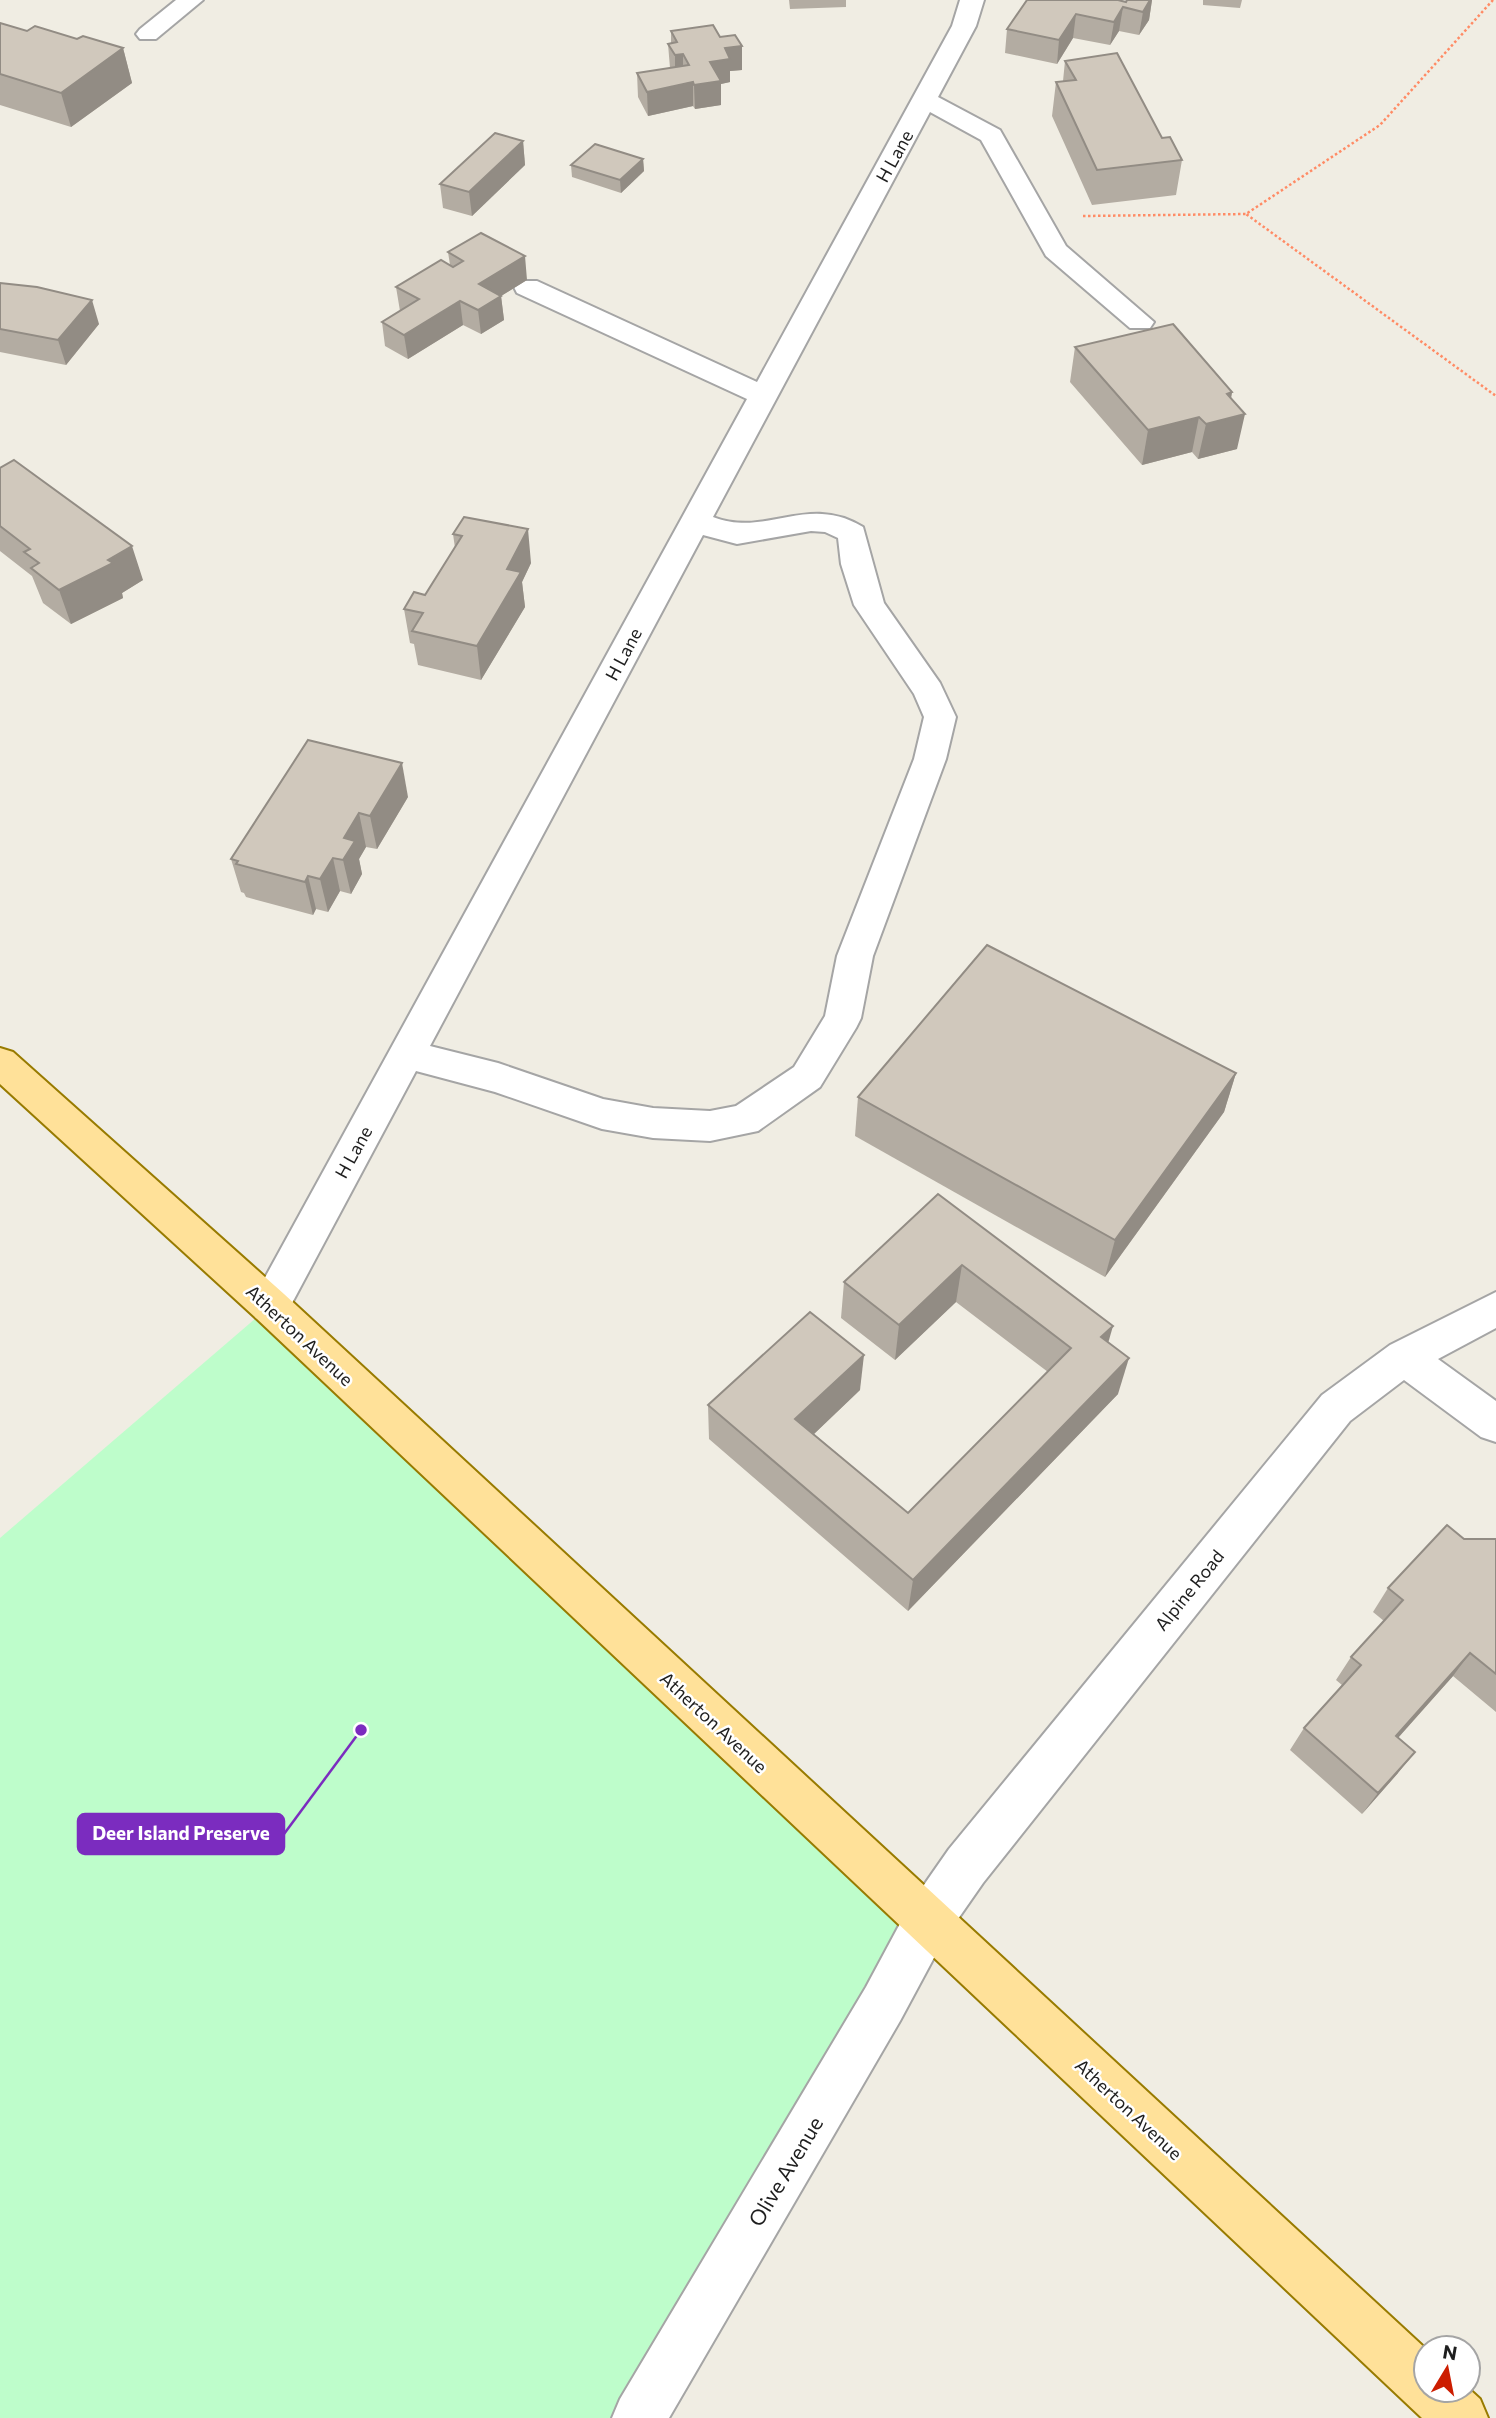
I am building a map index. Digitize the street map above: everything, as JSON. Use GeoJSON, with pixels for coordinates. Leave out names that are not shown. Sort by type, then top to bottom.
{"type":"FeatureCollection","features":[{"type":"Feature","properties":{"kind":"main road","name":"Atherton Avenue"},"geometry":{"type":"LineString","coordinates":[[0,1062],[270,1306],[1412,2372]]}},
{"type":"Feature","properties":{"kind":"main road"},"geometry":{"type":"LineString","coordinates":[[1446,2404],[1461,2418]]}},
{"type":"Feature","properties":{"kind":"street"},"geometry":{"type":"LineString","coordinates":[[148,34],[191,0]]}},
{"type":"Feature","properties":{"kind":"street","name":"H Lane"},"geometry":{"type":"LineString","coordinates":[[270,1306],[964,26],[972,0]]}},
{"type":"Feature","properties":{"kind":"street"},"geometry":{"type":"LineString","coordinates":[[924,99],[991,135],[1055,250],[1140,322]]}},
{"type":"Feature","properties":{"kind":"street"},"geometry":{"type":"LineString","coordinates":[[527,286],[763,396]]}},
{"type":"Feature","properties":{"kind":"street"},"geometry":{"type":"LineString","coordinates":[[407,1054],[498,1078],[602,1114],[653,1123],[710,1126],[745,1120],[807,1077],[843,1017],[855,956],[884,872],[930,759],[940,717],[929,691],[869,605],[854,555],[852,534],[838,522],[808,522],[785,525],[765,532],[735,534],[695,521]]}},
{"type":"Feature","properties":{"kind":"street","name":"Alpine Road"},"geometry":{"type":"LineString","coordinates":[[927,1922],[967,1866],[1336,1408],[1404,1357],[1496,1309]]}},
{"type":"Feature","properties":{"kind":"street"},"geometry":{"type":"LineString","coordinates":[[1404,1357],[1496,1424]]}},
{"type":"Feature","properties":{"kind":"street","name":"Olive Avenue"},"geometry":{"type":"LineString","coordinates":[[639,2418],[883,2004],[927,1922]]}},
{"type":"Feature","properties":{"kind":"path"},"geometry":{"type":"LineString","coordinates":[[1037,216],[1246,214],[1380,125],[1493,0]]}},
{"type":"Feature","properties":{"kind":"path"},"geometry":{"type":"LineString","coordinates":[[1246,214],[1496,396]]}},
{"type":"Feature","properties":{"kind":"green space"},"geometry":{"type":"Polygon","coordinates":[[[270,1306],[927,1922],[639,2418],[0,2418],[0,1538],[270,1306]]]}},
{"type":"Feature","properties":{"kind":"building"},"geometry":{"type":"Polygon","coordinates":[[[1027,0],[1150,0],[1143,12],[1123,7],[1114,22],[1076,14],[1059,40],[1007,29],[1027,0]]]}},
{"type":"Feature","properties":{"kind":"building"},"geometry":{"type":"Polygon","coordinates":[[[0,23],[27,31],[35,26],[77,39],[83,36],[123,48],[61,93],[0,74],[0,23]]]}},
{"type":"Feature","properties":{"kind":"building"},"geometry":{"type":"Polygon","coordinates":[[[713,25],[720,37],[735,35],[742,46],[725,48],[730,59],[710,62],[721,81],[694,85],[693,82],[647,92],[637,73],[689,65],[683,54],[675,55],[668,44],[677,42],[671,31],[713,25]]]}},
{"type":"Feature","properties":{"kind":"building"},"geometry":{"type":"Polygon","coordinates":[[[1117,53],[1162,138],[1170,137],[1182,160],[1097,170],[1056,82],[1076,80],[1065,61],[1117,53]]]}},
{"type":"Feature","properties":{"kind":"building"},"geometry":{"type":"Polygon","coordinates":[[[495,133],[523,141],[469,192],[440,184],[495,133]]]}},
{"type":"Feature","properties":{"kind":"building"},"geometry":{"type":"Polygon","coordinates":[[[595,144],[643,159],[620,180],[571,165],[595,144]]]}},
{"type":"Feature","properties":{"kind":"building"},"geometry":{"type":"Polygon","coordinates":[[[481,233],[525,256],[479,284],[501,296],[478,310],[460,301],[404,335],[382,322],[419,299],[396,287],[441,260],[453,267],[463,261],[448,252],[481,233]]]}},
{"type":"Feature","properties":{"kind":"building"},"geometry":{"type":"Polygon","coordinates":[[[0,283],[37,287],[92,300],[58,340],[0,329],[0,283]]]}},
{"type":"Feature","properties":{"kind":"building"},"geometry":{"type":"Polygon","coordinates":[[[1173,324],[1232,392],[1227,394],[1245,414],[1206,424],[1199,417],[1148,430],[1075,347],[1173,324]]]}},
{"type":"Feature","properties":{"kind":"building"},"geometry":{"type":"Polygon","coordinates":[[[14,460],[132,546],[108,560],[113,563],[59,590],[31,568],[39,563],[24,552],[30,549],[0,526],[0,468],[14,460]]]}},
{"type":"Feature","properties":{"kind":"building"},"geometry":{"type":"Polygon","coordinates":[[[464,517],[528,529],[507,569],[521,572],[477,646],[412,631],[423,613],[404,609],[414,592],[425,595],[462,536],[453,534],[464,517]]]}},
{"type":"Feature","properties":{"kind":"building"},"geometry":{"type":"Polygon","coordinates":[[[308,740],[402,763],[370,816],[359,813],[344,838],[355,841],[343,860],[333,858],[320,879],[308,876],[305,882],[236,864],[238,861],[231,859],[308,740]]]}},
{"type":"Feature","properties":{"kind":"building"},"geometry":{"type":"Polygon","coordinates":[[[987,945],[1236,1073],[1115,1240],[858,1097],[987,945]]]}},
{"type":"Feature","properties":{"kind":"building"},"geometry":{"type":"Polygon","coordinates":[[[938,1194],[1113,1326],[1101,1337],[1129,1358],[913,1580],[708,1405],[810,1312],[864,1355],[795,1419],[908,1513],[1071,1348],[962,1265],[899,1325],[844,1282],[938,1194]]]}},
{"type":"Feature","properties":{"kind":"building"},"geometry":{"type":"Polygon","coordinates":[[[1447,1525],[1464,1539],[1496,1539],[1496,1674],[1470,1653],[1396,1736],[1415,1752],[1378,1793],[1304,1728],[1361,1665],[1351,1657],[1403,1600],[1388,1588],[1447,1525]]]}},
{"type":"Feature","properties":{"kind":"place","name":"Deer Island Preserve"},"geometry":{"type":"Point","coordinates":[361,1730]}}]}
